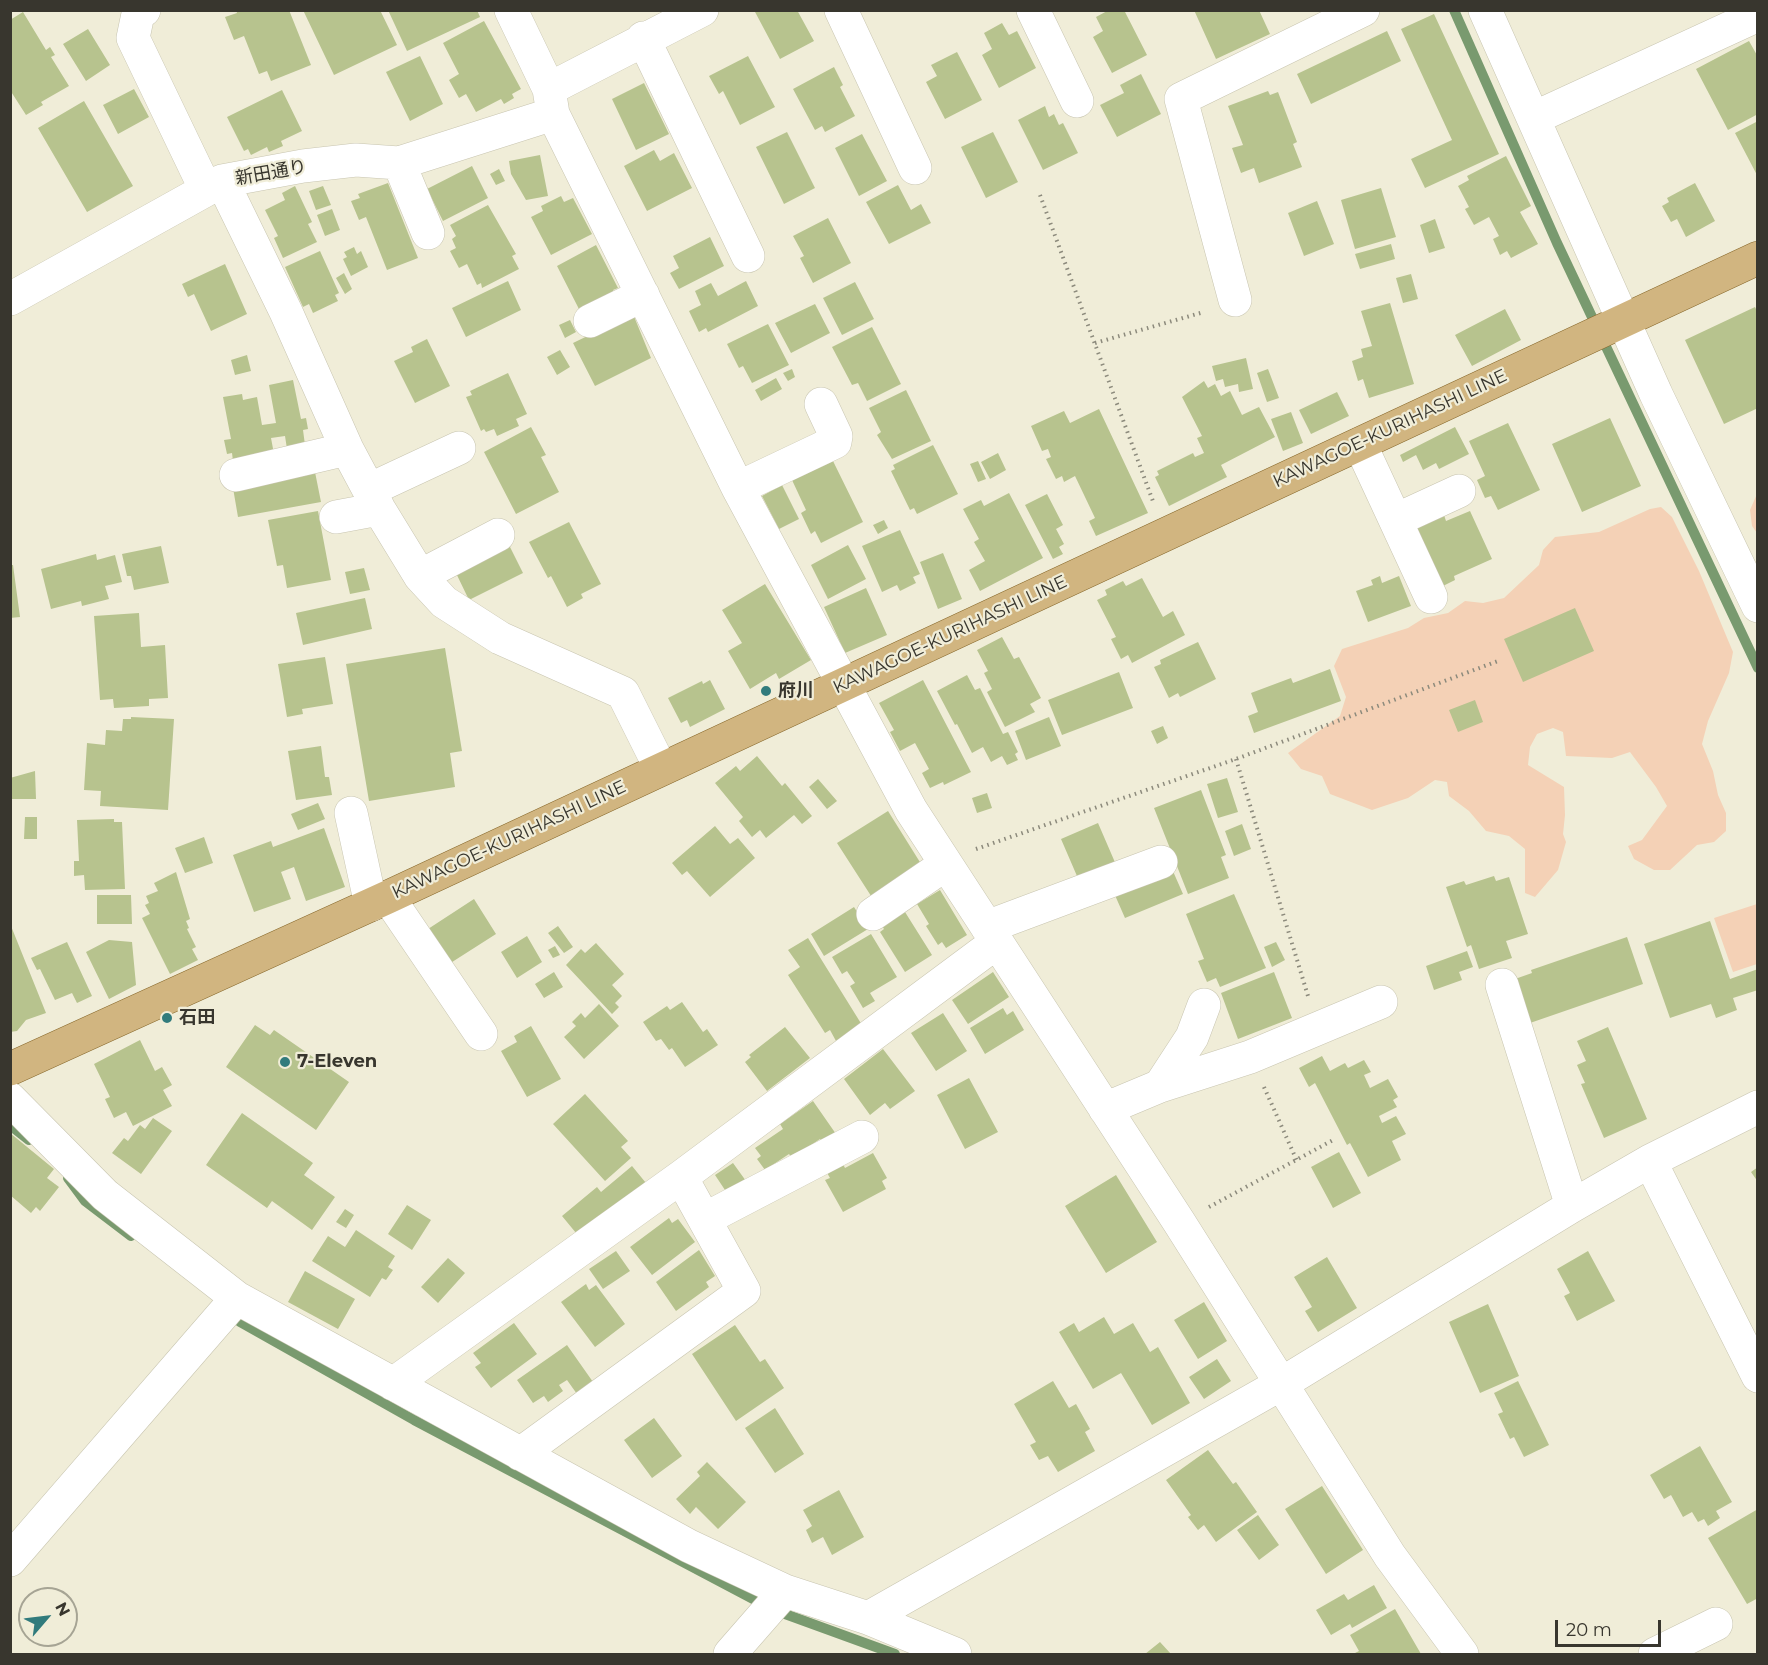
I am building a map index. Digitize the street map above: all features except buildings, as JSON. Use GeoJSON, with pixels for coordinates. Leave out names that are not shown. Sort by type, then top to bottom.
{"type":"FeatureCollection","features":[{"type":"Feature","properties":{"kind":"main road","name":"KAWAGOE-KURIHASHI LINE"},"geometry":{"type":"LineString","coordinates":[[10,1069],[379,901],[1758,258]]}},
{"type":"Feature","properties":{"kind":"street"},"geometry":{"type":"LineString","coordinates":[[144,10],[138,14],[133,38],[286,312],[347,449],[374,500],[420,576],[444,602],[500,638],[623,693],[661,769]]}},
{"type":"Feature","properties":{"kind":"street"},"geometry":{"type":"LineString","coordinates":[[511,10],[551,102],[642,295],[738,488],[911,810],[1179,1222],[1390,1556],[1462,1654]]}},
{"type":"Feature","properties":{"kind":"street","name":"新田通り"},"geometry":{"type":"LineString","coordinates":[[10,299],[214,186],[303,166],[356,160],[399,163],[551,102],[643,38],[702,10]]}},
{"type":"Feature","properties":{"kind":"street"},"geometry":{"type":"LineString","coordinates":[[841,10],[915,168]]}},
{"type":"Feature","properties":{"kind":"street"},"geometry":{"type":"LineString","coordinates":[[1033,10],[1077,101]]}},
{"type":"Feature","properties":{"kind":"street"},"geometry":{"type":"LineString","coordinates":[[1235,300],[1181,99],[1363,10]]}},
{"type":"Feature","properties":{"kind":"street"},"geometry":{"type":"LineString","coordinates":[[1485,10],[1622,320],[1758,606]]}},
{"type":"Feature","properties":{"kind":"street"},"geometry":{"type":"LineString","coordinates":[[1534,118],[1758,15]]}},
{"type":"Feature","properties":{"kind":"street"},"geometry":{"type":"LineString","coordinates":[[643,38],[748,256]]}},
{"type":"Feature","properties":{"kind":"street"},"geometry":{"type":"LineString","coordinates":[[399,163],[428,233]]}},
{"type":"Feature","properties":{"kind":"street"},"geometry":{"type":"LineString","coordinates":[[590,321],[642,295]]}},
{"type":"Feature","properties":{"kind":"street"},"geometry":{"type":"LineString","coordinates":[[738,488],[835,442],[837,436],[821,404]]}},
{"type":"Feature","properties":{"kind":"street"},"geometry":{"type":"LineString","coordinates":[[1360,444],[1431,597]]}},
{"type":"Feature","properties":{"kind":"street"},"geometry":{"type":"LineString","coordinates":[[336,517],[374,500],[459,448]]}},
{"type":"Feature","properties":{"kind":"street"},"geometry":{"type":"LineString","coordinates":[[236,475],[347,449]]}},
{"type":"Feature","properties":{"kind":"street"},"geometry":{"type":"LineString","coordinates":[[1396,520],[1460,491]]}},
{"type":"Feature","properties":{"kind":"street"},"geometry":{"type":"LineString","coordinates":[[420,576],[498,535]]}},
{"type":"Feature","properties":{"kind":"street"},"geometry":{"type":"LineString","coordinates":[[351,813],[379,901],[481,1034]]}},
{"type":"Feature","properties":{"kind":"street"},"geometry":{"type":"LineString","coordinates":[[393,1384],[681,1177],[992,935],[1161,862]]}},
{"type":"Feature","properties":{"kind":"street"},"geometry":{"type":"LineString","coordinates":[[873,914],[946,864]]}},
{"type":"Feature","properties":{"kind":"street"},"geometry":{"type":"LineString","coordinates":[[1502,985],[1572,1206]]}},
{"type":"Feature","properties":{"kind":"street"},"geometry":{"type":"LineString","coordinates":[[1105,1109],[1160,1086],[1250,1056],[1381,1002]]}},
{"type":"Feature","properties":{"kind":"street"},"geometry":{"type":"LineString","coordinates":[[1160,1086],[1192,1037],[1204,1005]]}},
{"type":"Feature","properties":{"kind":"street"},"geometry":{"type":"LineString","coordinates":[[10,1099],[105,1195],[237,1298],[689,1546],[785,1591],[868,1618],[955,1654]]}},
{"type":"Feature","properties":{"kind":"street"},"geometry":{"type":"LineString","coordinates":[[868,1618],[1281,1384],[1572,1206],[1650,1161],[1758,1107]]}},
{"type":"Feature","properties":{"kind":"street"},"geometry":{"type":"LineString","coordinates":[[705,1219],[862,1137]]}},
{"type":"Feature","properties":{"kind":"street"},"geometry":{"type":"LineString","coordinates":[[1650,1161],[1758,1376]]}},
{"type":"Feature","properties":{"kind":"street"},"geometry":{"type":"LineString","coordinates":[[520,1454],[744,1291],[681,1177]]}},
{"type":"Feature","properties":{"kind":"street"},"geometry":{"type":"LineString","coordinates":[[10,1560],[237,1298]]}},
{"type":"Feature","properties":{"kind":"street"},"geometry":{"type":"LineString","coordinates":[[730,1654],[785,1591]]}},
{"type":"Feature","properties":{"kind":"street"},"geometry":{"type":"LineString","coordinates":[[1655,1654],[1716,1624]]}},
{"type":"Feature","properties":{"kind":"path"},"geometry":{"type":"LineString","coordinates":[[1040,195],[1165,535]]}},
{"type":"Feature","properties":{"kind":"path"},"geometry":{"type":"LineString","coordinates":[[1095,343],[1188,318],[1235,300]]}},
{"type":"Feature","properties":{"kind":"path"},"geometry":{"type":"LineString","coordinates":[[946,864],[959,855],[1236,759],[1498,661]]}},
{"type":"Feature","properties":{"kind":"path"},"geometry":{"type":"LineString","coordinates":[[1236,759],[1318,1029]]}},
{"type":"Feature","properties":{"kind":"path"},"geometry":{"type":"LineString","coordinates":[[1250,1056],[1297,1161]]}},
{"type":"Feature","properties":{"kind":"path"},"geometry":{"type":"LineString","coordinates":[[1179,1222],[1335,1139]]}},
{"type":"Feature","properties":{"kind":"shaded area"},"geometry":{"type":"Polygon","coordinates":[[[1757,494],[1757,533],[1752,526],[1750,510],[1757,494]]]}},
{"type":"Feature","properties":{"kind":"shaded area"},"geometry":{"type":"Polygon","coordinates":[[[1661,507],[1672,517],[1699,571],[1733,652],[1729,673],[1708,721],[1702,744],[1726,813],[1726,831],[1714,842],[1697,845],[1670,870],[1654,870],[1634,859],[1628,846],[1642,840],[1667,806],[1656,787],[1630,752],[1612,758],[1566,756],[1563,732],[1553,728],[1537,734],[1530,747],[1528,765],[1564,787],[1563,834],[1566,842],[1558,870],[1535,897],[1525,893],[1525,849],[1509,836],[1486,831],[1469,811],[1449,796],[1447,782],[1435,780],[1408,798],[1372,810],[1330,794],[1322,776],[1301,769],[1288,753],[1340,716],[1346,697],[1334,666],[1342,649],[1408,628],[1424,618],[1448,613],[1465,601],[1483,603],[1504,598],[1539,565],[1543,550],[1555,537],[1599,532],[1650,509],[1661,507]]]}},
{"type":"Feature","properties":{"kind":"shaded area"},"geometry":{"type":"Polygon","coordinates":[[[1757,904],[1757,964],[1733,972],[1714,918],[1757,904]]]}},
{"type":"Feature","properties":{"kind":"waterway"},"geometry":{"type":"LineString","coordinates":[[1454,10],[1557,243],[1758,668]]}},
{"type":"Feature","properties":{"kind":"waterway"},"geometry":{"type":"LineString","coordinates":[[10,1125],[29,1140]]}},
{"type":"Feature","properties":{"kind":"waterway"},"geometry":{"type":"LineString","coordinates":[[68,1178],[85,1201],[131,1236]]}},
{"type":"Feature","properties":{"kind":"waterway"},"geometry":{"type":"LineString","coordinates":[[228,1312],[240,1322],[414,1420],[774,1610],[895,1654]]}},
{"type":"Feature","properties":{"kind":"place","name":"府川"},"geometry":{"type":"Point","coordinates":[766,691]}},
{"type":"Feature","properties":{"kind":"place","name":"石田"},"geometry":{"type":"Point","coordinates":[167,1018]}},
{"type":"Feature","properties":{"kind":"place","name":"7-Eleven"},"geometry":{"type":"Point","coordinates":[285,1062]}}]}
